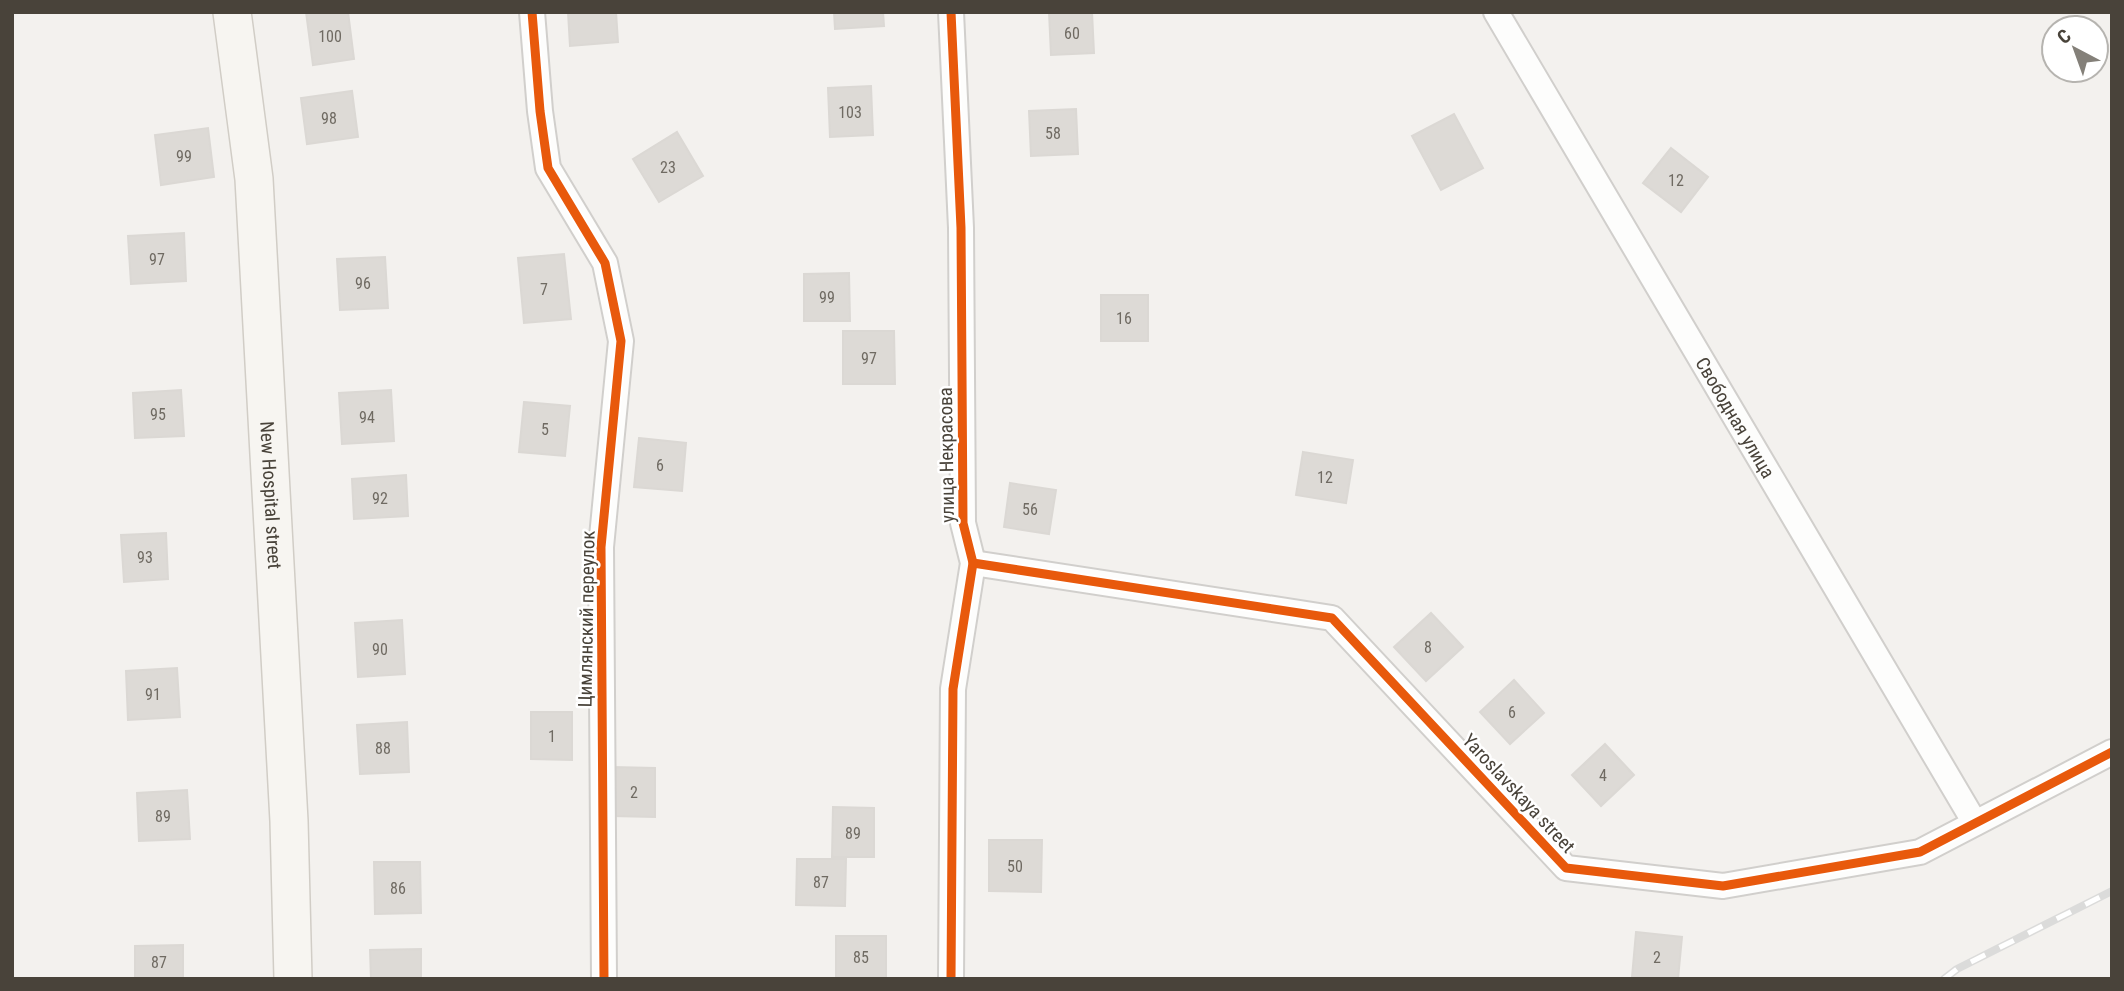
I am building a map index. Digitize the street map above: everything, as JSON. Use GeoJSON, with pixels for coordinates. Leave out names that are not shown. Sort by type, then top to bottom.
{"type":"FeatureCollection","features":[{"type":"Feature","properties":{"kind":"street","name":"New Hospital street"},"geometry":{"type":"LineString","coordinates":[[232,12],[255,193],[289,821],[293,979]]}},
{"type":"Feature","properties":{"kind":"street","name":"Цимлянский переулок"},"geometry":{"type":"LineString","coordinates":[[532,12],[540,111],[548,168],[604,263],[621,341],[601,547],[604,979]]}},
{"type":"Feature","properties":{"kind":"street","name":"улица Некрасова"},"geometry":{"type":"LineString","coordinates":[[951,12],[961,228],[963,523],[973,564],[953,690],[951,979]]}},
{"type":"Feature","properties":{"kind":"street","name":"Свободная улица"},"geometry":{"type":"LineString","coordinates":[[1496,12],[1975,823]]}},
{"type":"Feature","properties":{"kind":"street","name":"Yaroslavskaya street"},"geometry":{"type":"LineString","coordinates":[[973,564],[1332,618],[1566,868],[1724,886],[1920,852],[2112,752]]}},
{"type":"Feature","properties":{"kind":"building"},"geometry":{"type":"Polygon","coordinates":[[[306,12],[348,12],[354,59],[313,65],[306,12]]]}},
{"type":"Feature","properties":{"kind":"building"},"geometry":{"type":"Polygon","coordinates":[[[568,12],[616,12],[618,42],[570,46],[568,12]]]}},
{"type":"Feature","properties":{"kind":"building"},"geometry":{"type":"Polygon","coordinates":[[[834,12],[883,12],[884,26],[835,29],[834,12]]]}},
{"type":"Feature","properties":{"kind":"building"},"geometry":{"type":"Polygon","coordinates":[[[1049,12],[1092,12],[1094,53],[1051,55],[1049,12]]]}},
{"type":"Feature","properties":{"kind":"building"},"geometry":{"type":"Polygon","coordinates":[[[871,86],[873,135],[830,137],[828,88],[871,86]]]}},
{"type":"Feature","properties":{"kind":"building"},"geometry":{"type":"Polygon","coordinates":[[[352,91],[358,137],[307,144],[301,98],[352,91]]]}},
{"type":"Feature","properties":{"kind":"building"},"geometry":{"type":"Polygon","coordinates":[[[1076,109],[1078,154],[1031,156],[1029,111],[1076,109]]]}},
{"type":"Feature","properties":{"kind":"building"},"geometry":{"type":"Polygon","coordinates":[[[1454,114],[1483,168],[1441,190],[1412,136],[1454,114]]]}},
{"type":"Feature","properties":{"kind":"building"},"geometry":{"type":"Polygon","coordinates":[[[208,128],[214,177],[161,185],[155,135],[208,128]]]}},
{"type":"Feature","properties":{"kind":"building"},"geometry":{"type":"Polygon","coordinates":[[[677,132],[703,176],[659,202],[633,159],[677,132]]]}},
{"type":"Feature","properties":{"kind":"building"},"geometry":{"type":"Polygon","coordinates":[[[1671,148],[1708,177],[1681,212],[1643,183],[1671,148]]]}},
{"type":"Feature","properties":{"kind":"building"},"geometry":{"type":"Polygon","coordinates":[[[184,233],[186,281],[131,284],[128,236],[184,233]]]}},
{"type":"Feature","properties":{"kind":"building"},"geometry":{"type":"Polygon","coordinates":[[[564,254],[571,319],[524,323],[518,258],[564,254]]]}},
{"type":"Feature","properties":{"kind":"building"},"geometry":{"type":"Polygon","coordinates":[[[385,257],[388,308],[340,310],[337,259],[385,257]]]}},
{"type":"Feature","properties":{"kind":"building"},"geometry":{"type":"Polygon","coordinates":[[[849,273],[850,321],[804,321],[804,274],[849,273]]]}},
{"type":"Feature","properties":{"kind":"building"},"geometry":{"type":"Polygon","coordinates":[[[1101,295],[1148,295],[1148,341],[1101,341],[1101,295]]]}},
{"type":"Feature","properties":{"kind":"building"},"geometry":{"type":"Polygon","coordinates":[[[843,331],[894,331],[895,384],[843,384],[843,331]]]}},
{"type":"Feature","properties":{"kind":"building"},"geometry":{"type":"Polygon","coordinates":[[[181,390],[184,436],[135,438],[133,393],[181,390]]]}},
{"type":"Feature","properties":{"kind":"building"},"geometry":{"type":"Polygon","coordinates":[[[391,390],[394,441],[342,444],[339,393],[391,390]]]}},
{"type":"Feature","properties":{"kind":"building"},"geometry":{"type":"Polygon","coordinates":[[[524,402],[570,406],[565,456],[519,452],[524,402]]]}},
{"type":"Feature","properties":{"kind":"building"},"geometry":{"type":"Polygon","coordinates":[[[639,438],[686,443],[682,491],[634,487],[639,438]]]}},
{"type":"Feature","properties":{"kind":"building"},"geometry":{"type":"Polygon","coordinates":[[[1303,452],[1353,460],[1346,503],[1296,495],[1303,452]]]}},
{"type":"Feature","properties":{"kind":"building"},"geometry":{"type":"Polygon","coordinates":[[[406,475],[408,516],[354,519],[352,479],[406,475]]]}},
{"type":"Feature","properties":{"kind":"building"},"geometry":{"type":"Polygon","coordinates":[[[1010,483],[1056,490],[1049,534],[1004,527],[1010,483]]]}},
{"type":"Feature","properties":{"kind":"building"},"geometry":{"type":"Polygon","coordinates":[[[166,533],[168,579],[124,582],[121,535],[166,533]]]}},
{"type":"Feature","properties":{"kind":"building"},"geometry":{"type":"Polygon","coordinates":[[[1431,613],[1463,647],[1426,681],[1394,647],[1431,613]]]}},
{"type":"Feature","properties":{"kind":"building"},"geometry":{"type":"Polygon","coordinates":[[[402,620],[405,674],[358,677],[355,623],[402,620]]]}},
{"type":"Feature","properties":{"kind":"building"},"geometry":{"type":"Polygon","coordinates":[[[177,668],[180,717],[128,720],[126,671],[177,668]]]}},
{"type":"Feature","properties":{"kind":"building"},"geometry":{"type":"Polygon","coordinates":[[[1514,680],[1544,713],[1510,744],[1480,712],[1514,680]]]}},
{"type":"Feature","properties":{"kind":"building"},"geometry":{"type":"Polygon","coordinates":[[[531,712],[572,712],[572,760],[531,759],[531,712]]]}},
{"type":"Feature","properties":{"kind":"building"},"geometry":{"type":"Polygon","coordinates":[[[407,722],[409,772],[360,774],[357,725],[407,722]]]}},
{"type":"Feature","properties":{"kind":"building"},"geometry":{"type":"Polygon","coordinates":[[[1605,744],[1634,775],[1601,806],[1572,775],[1605,744]]]}},
{"type":"Feature","properties":{"kind":"building"},"geometry":{"type":"Polygon","coordinates":[[[612,767],[655,768],[655,817],[612,816],[612,767]]]}},
{"type":"Feature","properties":{"kind":"building"},"geometry":{"type":"Polygon","coordinates":[[[187,790],[190,839],[139,841],[137,793],[187,790]]]}},
{"type":"Feature","properties":{"kind":"building"},"geometry":{"type":"Polygon","coordinates":[[[833,807],[874,808],[874,857],[832,857],[833,807]]]}},
{"type":"Feature","properties":{"kind":"building"},"geometry":{"type":"Polygon","coordinates":[[[989,840],[1042,840],[1041,892],[989,891],[989,840]]]}},
{"type":"Feature","properties":{"kind":"building"},"geometry":{"type":"Polygon","coordinates":[[[797,859],[846,859],[845,906],[796,905],[797,859]]]}},
{"type":"Feature","properties":{"kind":"building"},"geometry":{"type":"Polygon","coordinates":[[[374,862],[420,862],[421,913],[375,914],[374,862]]]}},
{"type":"Feature","properties":{"kind":"building"},"geometry":{"type":"Polygon","coordinates":[[[1636,932],[1682,937],[1678,979],[1632,977],[1636,932]]]}},
{"type":"Feature","properties":{"kind":"building"},"geometry":{"type":"Polygon","coordinates":[[[836,936],[886,936],[886,979],[836,979],[836,936]]]}},
{"type":"Feature","properties":{"kind":"building"},"geometry":{"type":"Polygon","coordinates":[[[183,945],[183,979],[135,979],[135,946],[183,945]]]}},
{"type":"Feature","properties":{"kind":"building"},"geometry":{"type":"Polygon","coordinates":[[[421,949],[421,979],[371,979],[370,950],[421,949]]]}},
{"type":"Feature","properties":{"kind":"railway"},"geometry":{"type":"LineString","coordinates":[[1944,979],[1957,969],[2112,891]]}},
{"type":"Feature","properties":{"kind":"cycle path"},"geometry":{"type":"LineString","coordinates":[[532,12],[540,111],[548,168],[605,263],[621,341],[601,547],[604,979]]}},
{"type":"Feature","properties":{"kind":"cycle path"},"geometry":{"type":"LineString","coordinates":[[951,12],[961,228],[963,523],[973,563],[953,689],[951,979]]}},
{"type":"Feature","properties":{"kind":"cycle path"},"geometry":{"type":"LineString","coordinates":[[973,563],[1332,618],[1566,868],[1723,886],[1920,852],[2112,752]]}}]}
